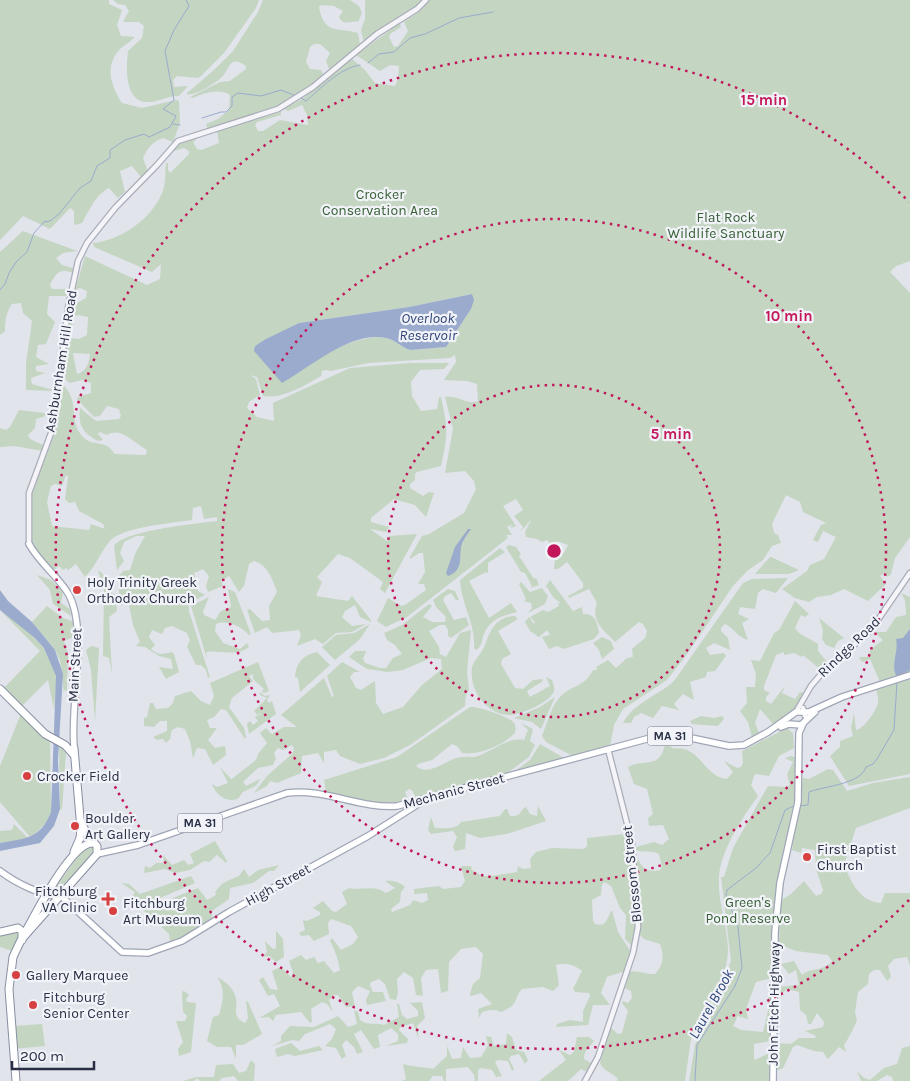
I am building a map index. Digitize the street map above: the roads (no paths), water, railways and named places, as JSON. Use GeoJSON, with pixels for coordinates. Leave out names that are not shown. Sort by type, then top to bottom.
{"type":"FeatureCollection","features":[{"type":"Feature","properties":{"kind":"highway"},"geometry":{"type":"LineString","coordinates":[[0,689],[50,737],[70,745]]}},
{"type":"Feature","properties":{"kind":"highway","name":"Main Street"},"geometry":{"type":"LineString","coordinates":[[70,745],[75,759],[80,822],[80,838],[70,861]]}},
{"type":"Feature","properties":{"kind":"highway","name":"Main Street"},"geometry":{"type":"LineString","coordinates":[[80,822],[96,847]]}},
{"type":"Feature","properties":{"kind":"highway","name":"Main Street"},"geometry":{"type":"LineString","coordinates":[[22,939],[36,918],[46,894],[70,861],[84,845],[96,847]]}},
{"type":"Feature","properties":{"kind":"highway","name":"Main Street"},"geometry":{"type":"LineString","coordinates":[[16,1081],[9,980],[14,957],[29,926],[61,896],[96,847]]}},
{"type":"Feature","properties":{"kind":"highway"},"geometry":{"type":"LineString","coordinates":[[56,880],[54,891],[61,896]]}},
{"type":"Feature","properties":{"kind":"highway","name":"Main Street"},"geometry":{"type":"LineString","coordinates":[[12,928],[36,918]]}},
{"type":"Feature","properties":{"kind":"highway"},"geometry":{"type":"LineString","coordinates":[[0,932],[29,926]]}},
{"type":"Feature","properties":{"kind":"highway"},"geometry":{"type":"LineString","coordinates":[[12,928],[21,930],[22,939]]}},
{"type":"Feature","properties":{"kind":"main road","name":"Main Street"},"geometry":{"type":"LineString","coordinates":[[29,544],[50,573],[68,593],[77,620],[70,745]]}},
{"type":"Feature","properties":{"kind":"main road","name":"Mechanic Street"},"geometry":{"type":"LineString","coordinates":[[96,847],[112,851],[138,845],[287,793],[316,793],[387,806],[404,805],[663,736],[688,737],[729,746],[740,746],[822,706],[910,675]]}},
{"type":"Feature","properties":{"kind":"main road","name":"John Fitch Highway"},"geometry":{"type":"LineString","coordinates":[[799,718],[800,749]]}},
{"type":"Feature","properties":{"kind":"main road","name":"John Fitch Highway"},"geometry":{"type":"LineString","coordinates":[[773,1081],[775,932],[780,883],[798,802],[799,718]]}},
{"type":"Feature","properties":{"kind":"main road","name":"High Street"},"geometry":{"type":"LineString","coordinates":[[61,896],[122,952],[148,953],[160,950],[182,941],[382,827],[427,798]]}},
{"type":"Feature","properties":{"kind":"main road"},"geometry":{"type":"LineString","coordinates":[[0,871],[10,878],[46,894],[61,896]]}},
{"type":"Feature","properties":{"kind":"street","name":"Ashburnham Hill Road"},"geometry":{"type":"LineString","coordinates":[[29,544],[29,493],[54,425],[68,308],[80,256],[87,243],[120,202],[178,141],[278,109],[313,87],[377,34],[418,9],[426,0]]}},
{"type":"Feature","properties":{"kind":"street","name":"Rindge Road"},"geometry":{"type":"LineString","coordinates":[[799,718],[805,696],[822,673],[871,630],[910,573]]}},
{"type":"Feature","properties":{"kind":"street","name":"Rindge Road"},"geometry":{"type":"LineString","coordinates":[[799,718],[805,696]]}},
{"type":"Feature","properties":{"kind":"street","name":"Blossom Street"},"geometry":{"type":"LineString","coordinates":[[585,1081],[598,1057],[633,953],[638,928],[632,843],[608,750]]}},
{"type":"Feature","properties":{"kind":"water","name":"Overlook Reservoir"},"geometry":{"type":"Polygon","coordinates":[[[472,294],[474,300],[471,309],[446,347],[410,350],[393,340],[372,337],[345,345],[331,352],[282,383],[254,351],[255,346],[266,339],[299,323],[409,307],[472,294]]]}},
{"type":"Feature","properties":{"kind":"water"},"geometry":{"type":"Polygon","coordinates":[[[468,529],[471,529],[462,543],[459,566],[457,570],[448,576],[446,573],[455,547],[468,529]]]}},
{"type":"Feature","properties":{"kind":"water"},"geometry":{"type":"Polygon","coordinates":[[[0,590],[8,601],[32,622],[55,650],[63,674],[58,760],[60,809],[54,826],[40,843],[0,851],[0,843],[37,833],[47,821],[51,812],[56,676],[44,648],[35,638],[0,610],[0,590]]]}},
{"type":"Feature","properties":{"kind":"water"},"geometry":{"type":"Polygon","coordinates":[[[910,629],[910,670],[897,677],[894,668],[896,639],[903,638],[910,629]]]}},
{"type":"Feature","properties":{"kind":"waterway"},"geometry":{"type":"LineString","coordinates":[[0,290],[16,262],[27,252],[34,233],[44,222],[50,221],[59,214],[80,188],[91,181],[97,166],[110,158],[110,150],[125,140],[144,134],[149,137],[170,127],[176,116],[163,109],[174,100],[165,51],[174,30],[189,6],[186,0]]}},
{"type":"Feature","properties":{"kind":"waterway"},"geometry":{"type":"LineString","coordinates":[[368,63],[379,54],[394,52],[410,38],[425,34],[459,18],[493,12]]}},
{"type":"Feature","properties":{"kind":"waterway"},"geometry":{"type":"LineString","coordinates":[[301,98],[306,101],[345,70],[360,65]]}},
{"type":"Feature","properties":{"kind":"waterway"},"geometry":{"type":"LineString","coordinates":[[202,118],[226,112],[232,106],[232,97],[238,93],[261,96],[281,90],[296,96]]}},
{"type":"Feature","properties":{"kind":"waterway"},"geometry":{"type":"LineString","coordinates":[[173,124],[180,125]]}},
{"type":"Feature","properties":{"kind":"waterway","name":"Laurel Brook"},"geometry":{"type":"LineString","coordinates":[[800,806],[808,805],[809,792],[850,781],[863,773],[866,767],[873,764],[877,759],[894,730],[897,682]]}},
{"type":"Feature","properties":{"kind":"waterway","name":"Laurel Brook"},"geometry":{"type":"LineString","coordinates":[[695,1081],[697,1045],[735,986],[742,968],[738,927],[726,895],[727,890],[756,868],[770,853],[785,810],[794,806]]}},
{"type":"Feature","properties":{"kind":"place","name":"Holy Trinity Greek Orthodox Church"},"geometry":{"type":"Point","coordinates":[77,590]}},
{"type":"Feature","properties":{"kind":"place","name":"Crocker Field"},"geometry":{"type":"Point","coordinates":[27,776]}},
{"type":"Feature","properties":{"kind":"place","name":"Boulder Art Gallery"},"geometry":{"type":"Point","coordinates":[75,826]}},
{"type":"Feature","properties":{"kind":"place","name":"First Baptist Church"},"geometry":{"type":"Point","coordinates":[807,857]}},
{"type":"Feature","properties":{"kind":"place","name":"Fitchburg VA Clinic"},"geometry":{"type":"Point","coordinates":[108,899]}},
{"type":"Feature","properties":{"kind":"place","name":"Fitchburg Art Museum"},"geometry":{"type":"Point","coordinates":[113,911]}},
{"type":"Feature","properties":{"kind":"place","name":"Gallery Marquee"},"geometry":{"type":"Point","coordinates":[16,975]}},
{"type":"Feature","properties":{"kind":"place","name":"Fitchburg Senior Center"},"geometry":{"type":"Point","coordinates":[33,1005]}},
{"type":"Feature","properties":{"kind":"park label","name":"Crocker Conservation Area"},"geometry":{"type":"Point","coordinates":[380,202]}},
{"type":"Feature","properties":{"kind":"park label","name":"Flat Rock Wildlife Sanctuary"},"geometry":{"type":"Point","coordinates":[726,226]}},
{"type":"Feature","properties":{"kind":"park label","name":"Green's Pond Reserve"},"geometry":{"type":"Point","coordinates":[748,910]}}]}
